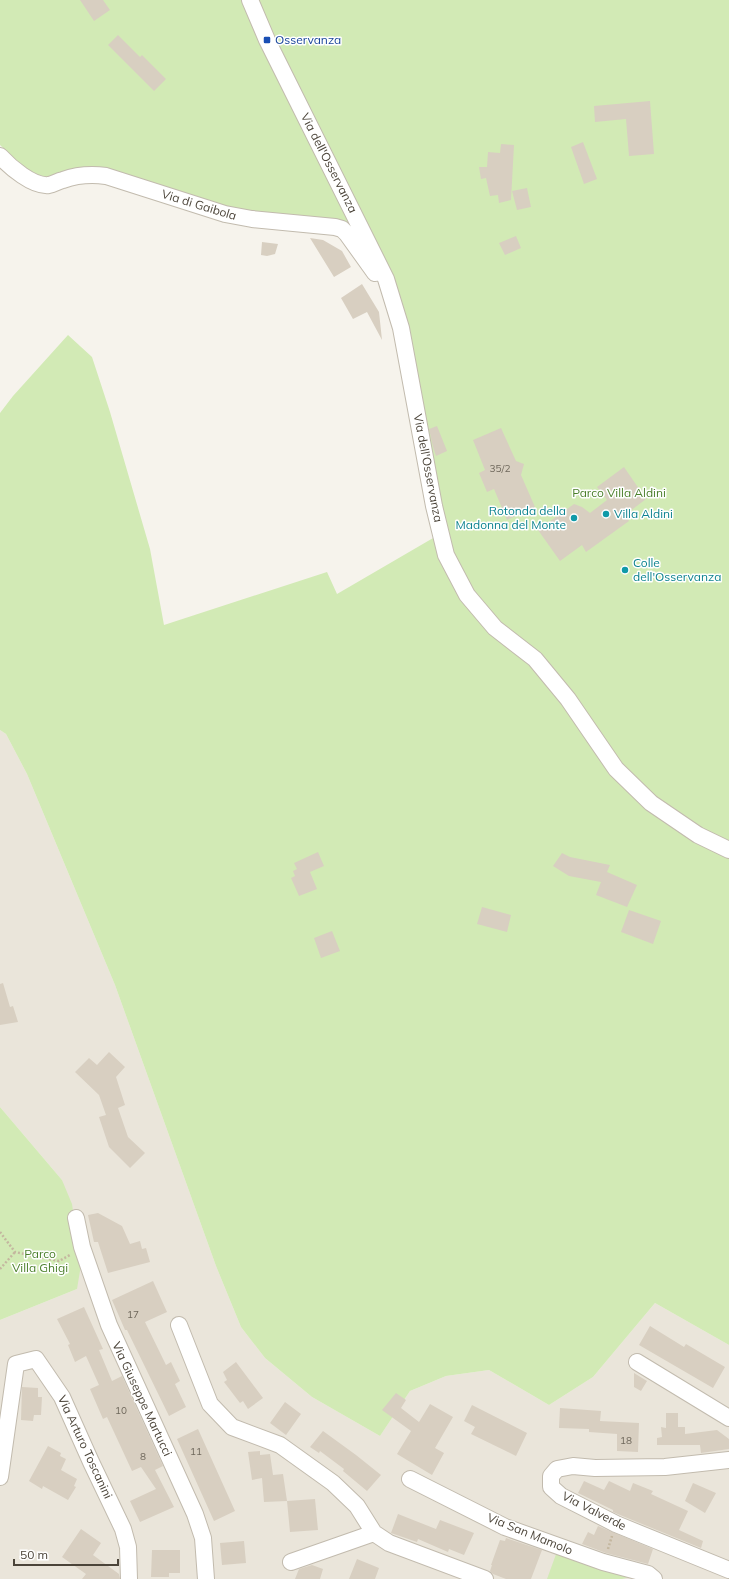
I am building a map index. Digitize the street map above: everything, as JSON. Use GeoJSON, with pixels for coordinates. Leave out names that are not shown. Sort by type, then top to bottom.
{"type":"FeatureCollection","features":[{"type":"Feature","properties":{"kind":"street","name":"Via dell'Osservanza"},"geometry":{"type":"LineString","coordinates":[[250,0],[267,40],[386,279],[401,328],[434,506],[446,555],[467,595],[495,628],[535,659],[568,699],[621,774],[652,803],[698,835],[729,850]]}},
{"type":"Feature","properties":{"kind":"street","name":"Via di Gaibola"},"geometry":{"type":"LineString","coordinates":[[0,156],[17,171],[35,183],[48,185],[79,176],[106,176],[225,214],[252,219],[335,227],[342,229],[373,272],[379,277],[386,279]]}},
{"type":"Feature","properties":{"kind":"street","name":"Via Giuseppe Martucci"},"geometry":{"type":"LineString","coordinates":[[76,1218],[82,1247],[109,1325],[195,1514],[203,1538],[206,1579]]}},
{"type":"Feature","properties":{"kind":"street"},"geometry":{"type":"LineString","coordinates":[[179,1325],[210,1404],[232,1427],[280,1445],[333,1483],[357,1506],[374,1534],[389,1543],[485,1579]]}},
{"type":"Feature","properties":{"kind":"street","name":"Via Arturo Toscanini"},"geometry":{"type":"LineString","coordinates":[[0,1477],[16,1364],[36,1359],[62,1397],[123,1529],[128,1547],[129,1579]]}},
{"type":"Feature","properties":{"kind":"street"},"geometry":{"type":"LineString","coordinates":[[637,1362],[729,1418]]}},
{"type":"Feature","properties":{"kind":"street","name":"Via Valverde"},"geometry":{"type":"LineString","coordinates":[[729,1460],[665,1467],[595,1468],[573,1466],[557,1469],[551,1476],[551,1487],[561,1496],[616,1524],[729,1570]]}},
{"type":"Feature","properties":{"kind":"street","name":"Via San Mamolo"},"geometry":{"type":"LineString","coordinates":[[410,1479],[505,1527],[603,1562],[648,1574],[654,1579]]}},
{"type":"Feature","properties":{"kind":"street"},"geometry":{"type":"LineString","coordinates":[[291,1562],[374,1534]]}},
{"type":"Feature","properties":{"kind":"path"},"geometry":{"type":"LineString","coordinates":[[0,1232],[15,1252],[60,1261],[82,1247]]}},
{"type":"Feature","properties":{"kind":"path"},"geometry":{"type":"LineString","coordinates":[[0,1269],[15,1252]]}},
{"type":"Feature","properties":{"kind":"path"},"geometry":{"type":"LineString","coordinates":[[603,1562],[616,1524]]}},
{"type":"Feature","properties":{"kind":"shaded area"},"geometry":{"type":"Polygon","coordinates":[[[0,730],[6,734],[27,774],[115,985],[216,1266],[241,1327],[265,1358],[312,1397],[380,1436],[410,1391],[446,1376],[489,1370],[549,1405],[593,1377],[655,1303],[729,1345],[729,1579],[0,1579],[0,1320],[77,1289],[62,1180],[0,1107],[0,730]]]}},
{"type":"Feature","properties":{"kind":"green space","name":"Parco Villa Aldini"},"geometry":{"type":"Polygon","coordinates":[[[0,0],[729,0],[729,1345],[655,1303],[593,1377],[549,1405],[489,1370],[446,1376],[410,1391],[380,1436],[312,1397],[265,1358],[241,1327],[216,1266],[115,985],[27,774],[6,734],[0,730],[0,413],[13,396],[68,335],[92,357],[110,412],[150,549],[164,625],[327,572],[337,594],[440,534],[387,284],[349,233],[301,229],[74,173],[40,184],[0,145],[0,0]]]}},
{"type":"Feature","properties":{"kind":"green space","name":"Parco Villa Ghigi"},"geometry":{"type":"Polygon","coordinates":[[[0,1107],[62,1180],[72,1204],[81,1265],[77,1289],[0,1320],[0,1107]]]}},
{"type":"Feature","properties":{"kind":"green space"},"geometry":{"type":"Polygon","coordinates":[[[559,1546],[630,1577],[622,1579],[547,1579],[559,1546]]]}},
{"type":"Feature","properties":{"kind":"building"},"geometry":{"type":"Polygon","coordinates":[[[80,0],[103,0],[110,10],[94,21],[80,0]]]}},
{"type":"Feature","properties":{"kind":"building"},"geometry":{"type":"Polygon","coordinates":[[[118,35],[140,57],[142,55],[166,79],[154,91],[108,45],[118,35]]]}},
{"type":"Feature","properties":{"kind":"building"},"geometry":{"type":"Polygon","coordinates":[[[650,101],[654,154],[629,156],[626,119],[595,122],[594,106],[650,101]]]}},
{"type":"Feature","properties":{"kind":"building"},"geometry":{"type":"Polygon","coordinates":[[[583,142],[597,179],[584,184],[571,147],[583,142]]]}},
{"type":"Feature","properties":{"kind":"building"},"geometry":{"type":"Polygon","coordinates":[[[501,144],[514,145],[511,200],[499,203],[498,195],[490,196],[486,178],[481,179],[479,167],[487,167],[488,152],[500,153],[501,144]]]}},
{"type":"Feature","properties":{"kind":"building"},"geometry":{"type":"Polygon","coordinates":[[[527,188],[531,207],[517,210],[512,191],[527,188]]]}},
{"type":"Feature","properties":{"kind":"building"},"geometry":{"type":"Polygon","coordinates":[[[516,236],[521,248],[505,255],[499,243],[516,236]]]}},
{"type":"Feature","properties":{"kind":"building"},"geometry":{"type":"Polygon","coordinates":[[[310,238],[323,240],[342,251],[351,267],[334,277],[310,238]]]}},
{"type":"Feature","properties":{"kind":"building"},"geometry":{"type":"Polygon","coordinates":[[[262,242],[278,244],[275,254],[267,256],[261,255],[262,242]]]}},
{"type":"Feature","properties":{"kind":"building"},"geometry":{"type":"Polygon","coordinates":[[[362,284],[379,312],[382,340],[367,312],[353,319],[341,298],[362,284]]]}},
{"type":"Feature","properties":{"kind":"building"},"geometry":{"type":"Polygon","coordinates":[[[437,426],[447,451],[436,456],[429,429],[437,426]]]}},
{"type":"Feature","properties":{"kind":"building"},"geometry":{"type":"Polygon","coordinates":[[[501,428],[516,461],[524,464],[521,475],[535,507],[507,520],[494,489],[487,492],[479,473],[485,470],[473,440],[501,428]]]}},
{"type":"Feature","properties":{"kind":"building","name":"Villa Aldini"},"geometry":{"type":"Polygon","coordinates":[[[624,467],[646,499],[625,515],[629,521],[586,552],[582,545],[560,561],[538,530],[574,504],[582,507],[590,513],[607,500],[597,487],[624,467]]]}},
{"type":"Feature","properties":{"kind":"building"},"geometry":{"type":"Polygon","coordinates":[[[318,852],[324,866],[310,872],[317,889],[299,896],[291,878],[295,876],[293,871],[297,869],[294,863],[318,852]]]}},
{"type":"Feature","properties":{"kind":"building"},"geometry":{"type":"Polygon","coordinates":[[[562,853],[570,857],[610,865],[607,872],[637,885],[627,907],[596,895],[601,882],[569,876],[553,866],[562,853]]]}},
{"type":"Feature","properties":{"kind":"building"},"geometry":{"type":"Polygon","coordinates":[[[482,907],[511,915],[507,932],[477,924],[482,907]]]}},
{"type":"Feature","properties":{"kind":"building"},"geometry":{"type":"Polygon","coordinates":[[[629,910],[661,921],[653,944],[621,932],[629,910]]]}},
{"type":"Feature","properties":{"kind":"building"},"geometry":{"type":"Polygon","coordinates":[[[332,931],[340,951],[321,958],[314,938],[332,931]]]}},
{"type":"Feature","properties":{"kind":"building"},"geometry":{"type":"Polygon","coordinates":[[[3,983],[10,1007],[13,1006],[18,1022],[0,1025],[0,984],[3,983]]]}},
{"type":"Feature","properties":{"kind":"building"},"geometry":{"type":"Polygon","coordinates":[[[109,1052],[125,1067],[116,1077],[125,1105],[118,1108],[128,1137],[145,1153],[130,1168],[109,1147],[99,1117],[106,1115],[99,1095],[75,1072],[89,1058],[97,1065],[109,1052]]]}},
{"type":"Feature","properties":{"kind":"building"},"geometry":{"type":"Polygon","coordinates":[[[98,1213],[122,1226],[130,1244],[140,1241],[142,1249],[146,1248],[150,1262],[108,1273],[98,1242],[94,1242],[88,1215],[98,1213]]]}},
{"type":"Feature","properties":{"kind":"building"},"geometry":{"type":"Polygon","coordinates":[[[153,1281],[167,1312],[145,1322],[166,1365],[171,1362],[180,1381],[175,1384],[186,1407],[169,1416],[127,1330],[125,1330],[112,1300],[153,1281]]]}},
{"type":"Feature","properties":{"kind":"building"},"geometry":{"type":"Polygon","coordinates":[[[84,1307],[103,1349],[99,1350],[112,1381],[122,1376],[163,1466],[155,1470],[174,1507],[140,1522],[130,1501],[156,1489],[141,1467],[132,1471],[107,1417],[103,1419],[90,1389],[99,1385],[86,1356],[75,1362],[68,1345],[70,1344],[57,1319],[84,1307]]]}},
{"type":"Feature","properties":{"kind":"building"},"geometry":{"type":"Polygon","coordinates":[[[650,1326],[684,1347],[686,1344],[725,1367],[713,1388],[639,1345],[650,1326]]]}},
{"type":"Feature","properties":{"kind":"building"},"geometry":{"type":"Polygon","coordinates":[[[236,1362],[263,1398],[248,1409],[243,1401],[240,1403],[224,1382],[227,1380],[223,1372],[236,1362]]]}},
{"type":"Feature","properties":{"kind":"building"},"geometry":{"type":"Polygon","coordinates":[[[634,1373],[647,1381],[641,1391],[634,1387],[634,1373]]]}},
{"type":"Feature","properties":{"kind":"building"},"geometry":{"type":"Polygon","coordinates":[[[22,1387],[38,1388],[38,1397],[42,1397],[41,1415],[34,1415],[33,1421],[21,1420],[22,1387]]]}},
{"type":"Feature","properties":{"kind":"building"},"geometry":{"type":"Polygon","coordinates":[[[396,1393],[406,1400],[401,1408],[419,1422],[430,1404],[453,1417],[435,1448],[444,1453],[432,1475],[397,1454],[411,1431],[382,1410],[396,1393]]]}},
{"type":"Feature","properties":{"kind":"building"},"geometry":{"type":"Polygon","coordinates":[[[285,1402],[301,1414],[286,1435],[270,1423],[285,1402]]]}},
{"type":"Feature","properties":{"kind":"building"},"geometry":{"type":"Polygon","coordinates":[[[472,1405],[527,1433],[516,1456],[471,1434],[475,1427],[464,1421],[472,1405]]]}},
{"type":"Feature","properties":{"kind":"building"},"geometry":{"type":"Polygon","coordinates":[[[560,1408],[601,1411],[600,1421],[639,1423],[638,1452],[617,1451],[617,1434],[589,1432],[589,1429],[559,1428],[560,1408]]]}},
{"type":"Feature","properties":{"kind":"building"},"geometry":{"type":"Polygon","coordinates":[[[666,1413],[678,1413],[678,1427],[685,1427],[685,1434],[717,1430],[729,1439],[729,1449],[701,1453],[700,1445],[657,1445],[657,1438],[662,1437],[661,1427],[666,1428],[666,1413]]]}},
{"type":"Feature","properties":{"kind":"building"},"geometry":{"type":"Polygon","coordinates":[[[198,1429],[235,1511],[214,1521],[177,1439],[198,1429]]]}},
{"type":"Feature","properties":{"kind":"building"},"geometry":{"type":"Polygon","coordinates":[[[323,1431],[381,1475],[367,1491],[343,1471],[344,1469],[320,1451],[319,1453],[310,1447],[323,1431]]]}},
{"type":"Feature","properties":{"kind":"building"},"geometry":{"type":"Polygon","coordinates":[[[48,1446],[61,1453],[60,1456],[66,1459],[61,1470],[77,1479],[74,1486],[76,1487],[68,1500],[43,1486],[42,1489],[29,1481],[48,1446]]]}},
{"type":"Feature","properties":{"kind":"building"},"geometry":{"type":"Polygon","coordinates":[[[260,1451],[260,1455],[270,1454],[273,1475],[283,1474],[287,1501],[264,1502],[262,1478],[252,1480],[248,1452],[260,1451]]]}},
{"type":"Feature","properties":{"kind":"building"},"geometry":{"type":"Polygon","coordinates":[[[584,1481],[604,1490],[609,1481],[630,1491],[633,1483],[653,1491],[651,1494],[688,1511],[679,1530],[703,1541],[701,1548],[613,1512],[613,1510],[578,1493],[584,1481]]]}},
{"type":"Feature","properties":{"kind":"building"},"geometry":{"type":"Polygon","coordinates":[[[693,1483],[716,1493],[705,1513],[685,1501],[693,1483]]]}},
{"type":"Feature","properties":{"kind":"building"},"geometry":{"type":"Polygon","coordinates":[[[315,1499],[318,1530],[290,1532],[287,1501],[315,1499]]]}},
{"type":"Feature","properties":{"kind":"building"},"geometry":{"type":"Polygon","coordinates":[[[398,1514],[436,1529],[440,1520],[474,1533],[464,1555],[449,1549],[448,1552],[418,1539],[417,1542],[391,1533],[398,1514]]]}},
{"type":"Feature","properties":{"kind":"building"},"geometry":{"type":"Polygon","coordinates":[[[598,1526],[653,1549],[648,1564],[606,1553],[582,1544],[588,1532],[594,1535],[598,1526]]]}},
{"type":"Feature","properties":{"kind":"building"},"geometry":{"type":"Polygon","coordinates":[[[81,1529],[101,1543],[93,1555],[119,1574],[120,1579],[82,1579],[86,1574],[62,1557],[81,1529]]]}},
{"type":"Feature","properties":{"kind":"building"},"geometry":{"type":"Polygon","coordinates":[[[506,1538],[542,1550],[531,1579],[506,1579],[493,1574],[490,1571],[500,1540],[505,1541],[506,1538]]]}},
{"type":"Feature","properties":{"kind":"building"},"geometry":{"type":"Polygon","coordinates":[[[244,1541],[246,1563],[222,1565],[220,1543],[244,1541]]]}},
{"type":"Feature","properties":{"kind":"building"},"geometry":{"type":"Polygon","coordinates":[[[152,1550],[180,1550],[180,1573],[169,1573],[169,1577],[151,1577],[152,1550]]]}},
{"type":"Feature","properties":{"kind":"building"},"geometry":{"type":"Polygon","coordinates":[[[357,1559],[379,1568],[375,1579],[349,1579],[357,1559]]]}},
{"type":"Feature","properties":{"kind":"building"},"geometry":{"type":"Polygon","coordinates":[[[312,1565],[323,1569],[320,1579],[295,1579],[299,1569],[312,1565]]]}},
{"type":"Feature","properties":{"kind":"place","name":"Osservanza"},"geometry":{"type":"Point","coordinates":[267,40]}},
{"type":"Feature","properties":{"kind":"place","name":"Villa Aldini"},"geometry":{"type":"Point","coordinates":[606,514]}},
{"type":"Feature","properties":{"kind":"place","name":"Rotonda della Madonna del Monte"},"geometry":{"type":"Point","coordinates":[574,518]}},
{"type":"Feature","properties":{"kind":"place","name":"Colle dell'Osservanza"},"geometry":{"type":"Point","coordinates":[625,570]}}]}
